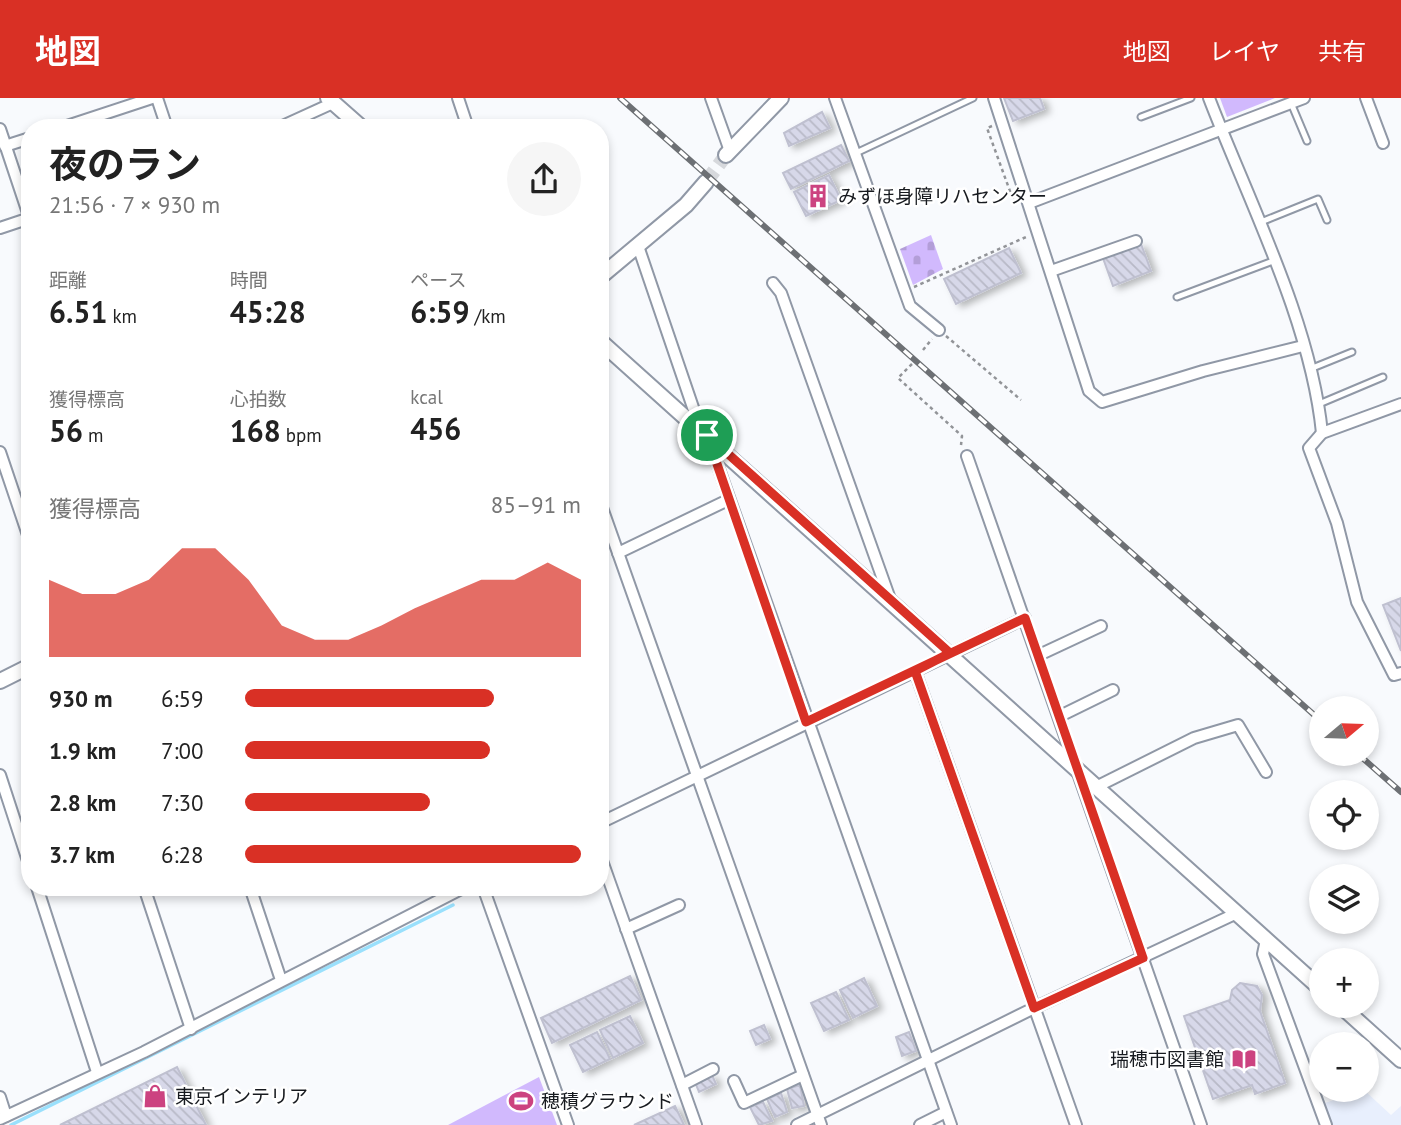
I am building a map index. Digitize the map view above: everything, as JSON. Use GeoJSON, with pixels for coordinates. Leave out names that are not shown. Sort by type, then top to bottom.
{"type":"FeatureCollection","features":[{"type":"Feature","properties":{"kind":"street"},"geometry":{"type":"LineString","coordinates":[[89,119],[155,98],[163,119]]}},
{"type":"Feature","properties":{"kind":"street"},"geometry":{"type":"LineString","coordinates":[[458,98],[465,119]]}},
{"type":"Feature","properties":{"kind":"street"},"geometry":{"type":"LineString","coordinates":[[711,98],[728,153],[781,98]]}},
{"type":"Feature","properties":{"kind":"street"},"geometry":{"type":"LineString","coordinates":[[835,98],[910,306],[939,330]]}},
{"type":"Feature","properties":{"kind":"street"},"geometry":{"type":"LineString","coordinates":[[994,98],[1089,391],[1102,402],[1203,371],[1303,346]]}},
{"type":"Feature","properties":{"kind":"street"},"geometry":{"type":"LineString","coordinates":[[1209,98],[1303,346],[1319,404],[1322,433]]}},
{"type":"Feature","properties":{"kind":"street"},"geometry":{"type":"LineString","coordinates":[[1029,203],[1304,98]]}},
{"type":"Feature","properties":{"kind":"street"},"geometry":{"type":"LineString","coordinates":[[1366,98],[1383,143]]}},
{"type":"Feature","properties":{"kind":"street"},"geometry":{"type":"LineString","coordinates":[[296,119],[331,101],[352,119]]}},
{"type":"Feature","properties":{"kind":"street"},"geometry":{"type":"LineString","coordinates":[[0,129],[21,192]]}},
{"type":"Feature","properties":{"kind":"street"},"geometry":{"type":"LineString","coordinates":[[5,146],[21,141]]}},
{"type":"Feature","properties":{"kind":"street"},"geometry":{"type":"LineString","coordinates":[[609,270],[686,205],[706,182]]}},
{"type":"Feature","properties":{"kind":"street"},"geometry":{"type":"LineString","coordinates":[[0,228],[21,221]]}},
{"type":"Feature","properties":{"kind":"street"},"geometry":{"type":"LineString","coordinates":[[1051,271],[1136,241]]}},
{"type":"Feature","properties":{"kind":"street"},"geometry":{"type":"LineString","coordinates":[[638,246],[951,1125]]}},
{"type":"Feature","properties":{"kind":"street"},"geometry":{"type":"LineString","coordinates":[[773,283],[781,293],[890,599]]}},
{"type":"Feature","properties":{"kind":"street"},"geometry":{"type":"LineString","coordinates":[[609,349],[1309,978]]}},
{"type":"Feature","properties":{"kind":"street"},"geometry":{"type":"LineString","coordinates":[[1401,404],[1322,433],[1309,449],[1336,523],[1357,602],[1394,675],[1401,673]]}},
{"type":"Feature","properties":{"kind":"street"},"geometry":{"type":"LineString","coordinates":[[0,452],[21,514]]}},
{"type":"Feature","properties":{"kind":"street"},"geometry":{"type":"LineString","coordinates":[[967,456],[1201,1125]]}},
{"type":"Feature","properties":{"kind":"street"},"geometry":{"type":"LineString","coordinates":[[618,553],[728,500]]}},
{"type":"Feature","properties":{"kind":"street"},"geometry":{"type":"LineString","coordinates":[[609,528],[819,1120]]}},
{"type":"Feature","properties":{"kind":"street"},"geometry":{"type":"LineString","coordinates":[[609,818],[1025,618]]}},
{"type":"Feature","properties":{"kind":"street"},"geometry":{"type":"LineString","coordinates":[[1039,656],[1101,626]]}},
{"type":"Feature","properties":{"kind":"street"},"geometry":{"type":"LineString","coordinates":[[0,681],[21,670]]}},
{"type":"Feature","properties":{"kind":"street"},"geometry":{"type":"LineString","coordinates":[[915,671],[1076,1125]]}},
{"type":"Feature","properties":{"kind":"street"},"geometry":{"type":"LineString","coordinates":[[1060,716],[1113,690]]}},
{"type":"Feature","properties":{"kind":"street"},"geometry":{"type":"LineString","coordinates":[[1096,787],[1194,738],[1238,725],[1266,772]]}},
{"type":"Feature","properties":{"kind":"street"},"geometry":{"type":"LineString","coordinates":[[0,775],[21,839]]}},
{"type":"Feature","properties":{"kind":"street"},"geometry":{"type":"LineString","coordinates":[[609,881],[696,1125]]}},
{"type":"Feature","properties":{"kind":"street"},"geometry":{"type":"LineString","coordinates":[[40,896],[97,1072]]}},
{"type":"Feature","properties":{"kind":"street"},"geometry":{"type":"LineString","coordinates":[[147,896],[191,1029]]}},
{"type":"Feature","properties":{"kind":"street"},"geometry":{"type":"LineString","coordinates":[[253,896],[281,980]]}},
{"type":"Feature","properties":{"kind":"street"},"geometry":{"type":"LineString","coordinates":[[0,1097],[3,1118],[191,1029],[447,896]]}},
{"type":"Feature","properties":{"kind":"street"},"geometry":{"type":"LineString","coordinates":[[487,896],[568,1125]]}},
{"type":"Feature","properties":{"kind":"street"},"geometry":{"type":"LineString","coordinates":[[626,929],[679,905]]}},
{"type":"Feature","properties":{"kind":"street"},"geometry":{"type":"LineString","coordinates":[[797,1125],[819,1120],[1034,1008],[1237,913]]}},
{"type":"Feature","properties":{"kind":"street"},"geometry":{"type":"LineString","coordinates":[[1266,940],[1263,954],[1326,1125]]}},
{"type":"Feature","properties":{"kind":"street"},"geometry":{"type":"LineString","coordinates":[[1354,1018],[1401,1060]]}},
{"type":"Feature","properties":{"kind":"street"},"geometry":{"type":"LineString","coordinates":[[682,1084],[713,1069]]}},
{"type":"Feature","properties":{"kind":"street"},"geometry":{"type":"LineString","coordinates":[[734,1081],[744,1103],[803,1075]]}},
{"type":"Feature","properties":{"kind":"street"},"geometry":{"type":"LineString","coordinates":[[920,1125],[946,1112]]}},
{"type":"Feature","properties":{"kind":"lane"},"geometry":{"type":"LineString","coordinates":[[856,153],[973,98]]}},
{"type":"Feature","properties":{"kind":"lane"},"geometry":{"type":"LineString","coordinates":[[1141,117],[1191,98]]}},
{"type":"Feature","properties":{"kind":"lane"},"geometry":{"type":"LineString","coordinates":[[1291,103],[1307,141]]}},
{"type":"Feature","properties":{"kind":"lane"},"geometry":{"type":"LineString","coordinates":[[1258,223],[1318,199],[1327,220]]}},
{"type":"Feature","properties":{"kind":"lane"},"geometry":{"type":"LineString","coordinates":[[1177,297],[1273,261]]}},
{"type":"Feature","properties":{"kind":"lane"},"geometry":{"type":"LineString","coordinates":[[1310,369],[1352,352]]}},
{"type":"Feature","properties":{"kind":"lane"},"geometry":{"type":"LineString","coordinates":[[1319,404],[1383,377]]}},
{"type":"Feature","properties":{"kind":"path"},"geometry":{"type":"LineString","coordinates":[[1003,121],[987,128],[1018,212]]}},
{"type":"Feature","properties":{"kind":"path"},"geometry":{"type":"LineString","coordinates":[[904,291],[1027,237]]}},
{"type":"Feature","properties":{"kind":"path"},"geometry":{"type":"LineString","coordinates":[[939,330],[1021,400]]}},
{"type":"Feature","properties":{"kind":"path"},"geometry":{"type":"LineString","coordinates":[[912,364],[898,378],[962,436],[960,444],[967,456]]}},
{"type":"Feature","properties":{"kind":"shaded area"},"geometry":{"type":"Polygon","coordinates":[[[1377,1102],[1391,1115],[1401,1106],[1401,1125],[1332,1125],[1325,1103],[1377,1102]]]}},
{"type":"Feature","properties":{"kind":"green space"},"geometry":{"type":"Polygon","coordinates":[[[1220,98],[1275,98],[1227,117],[1220,98]]]}},
{"type":"Feature","properties":{"kind":"green space"},"geometry":{"type":"Polygon","coordinates":[[[931,235],[943,269],[913,285],[900,249],[931,235]]]}},
{"type":"Feature","properties":{"kind":"green space","name":"穂積グラウンド"},"geometry":{"type":"Polygon","coordinates":[[[539,1077],[557,1125],[448,1125],[539,1077]]]}},
{"type":"Feature","properties":{"kind":"building"},"geometry":{"type":"Polygon","coordinates":[[[1004,98],[1040,98],[1044,109],[1013,121],[1004,98]]]}},
{"type":"Feature","properties":{"kind":"building"},"geometry":{"type":"Polygon","coordinates":[[[822,112],[830,128],[789,146],[784,133],[822,112]]]}},
{"type":"Feature","properties":{"kind":"building"},"geometry":{"type":"Polygon","coordinates":[[[841,145],[849,161],[791,189],[783,173],[841,145]]]}},
{"type":"Feature","properties":{"kind":"building","name":"みずほ身障リハセンター"},"geometry":{"type":"Polygon","coordinates":[[[829,175],[841,200],[806,216],[794,192],[829,175]]]}},
{"type":"Feature","properties":{"kind":"building"},"geometry":{"type":"Polygon","coordinates":[[[1141,244],[1151,271],[1113,286],[1103,258],[1141,244]]]}},
{"type":"Feature","properties":{"kind":"building"},"geometry":{"type":"Polygon","coordinates":[[[1009,248],[1021,273],[956,304],[944,279],[1009,248]]]}},
{"type":"Feature","properties":{"kind":"building"},"geometry":{"type":"Polygon","coordinates":[[[1401,598],[1401,651],[1383,605],[1401,598]]]}},
{"type":"Feature","properties":{"kind":"building"},"geometry":{"type":"Polygon","coordinates":[[[630,976],[641,1000],[552,1043],[541,1018],[630,976]]]}},
{"type":"Feature","properties":{"kind":"building"},"geometry":{"type":"Polygon","coordinates":[[[864,978],[877,1006],[853,1018],[840,990],[864,978]]]}},
{"type":"Feature","properties":{"kind":"building","name":"瑞穂市図書館"},"geometry":{"type":"Polygon","coordinates":[[[1240,983],[1257,986],[1262,995],[1260,1011],[1285,1083],[1255,1094],[1252,1085],[1213,1099],[1184,1016],[1230,1000],[1232,990],[1240,983]]]}},
{"type":"Feature","properties":{"kind":"building"},"geometry":{"type":"Polygon","coordinates":[[[836,992],[849,1020],[824,1031],[811,1003],[836,992]]]}},
{"type":"Feature","properties":{"kind":"building"},"geometry":{"type":"Polygon","coordinates":[[[630,1016],[643,1043],[613,1058],[600,1030],[630,1016]]]}},
{"type":"Feature","properties":{"kind":"building"},"geometry":{"type":"Polygon","coordinates":[[[764,1025],[770,1039],[756,1045],[750,1031],[764,1025]]]}},
{"type":"Feature","properties":{"kind":"building"},"geometry":{"type":"Polygon","coordinates":[[[597,1032],[610,1059],[583,1072],[570,1045],[597,1032]]]}},
{"type":"Feature","properties":{"kind":"building"},"geometry":{"type":"Polygon","coordinates":[[[909,1032],[916,1051],[902,1056],[896,1037],[909,1032]]]}},
{"type":"Feature","properties":{"kind":"building","name":"東京インテリア"},"geometry":{"type":"Polygon","coordinates":[[[177,1067],[206,1125],[60,1125],[177,1067]]]}},
{"type":"Feature","properties":{"kind":"building"},"geometry":{"type":"Polygon","coordinates":[[[712,1075],[716,1084],[699,1092],[695,1082],[712,1075]]]}},
{"type":"Feature","properties":{"kind":"building"},"geometry":{"type":"Polygon","coordinates":[[[800,1085],[804,1106],[792,1108],[787,1089],[800,1085]]]}},
{"type":"Feature","properties":{"kind":"building"},"geometry":{"type":"Polygon","coordinates":[[[781,1093],[787,1112],[775,1117],[767,1099],[781,1093]]]}},
{"type":"Feature","properties":{"kind":"building"},"geometry":{"type":"Polygon","coordinates":[[[763,1102],[772,1121],[759,1125],[750,1107],[763,1102]]]}},
{"type":"Feature","properties":{"kind":"building"},"geometry":{"type":"Polygon","coordinates":[[[675,1106],[684,1125],[634,1125],[675,1106]]]}},
{"type":"Feature","properties":{"kind":"waterway"},"geometry":{"type":"LineString","coordinates":[[11,1125],[453,905]]}},
{"type":"Feature","properties":{"kind":"tunnel"},"geometry":{"type":"LineString","coordinates":[[706,182],[726,155]]}},
{"type":"Feature","properties":{"kind":"railway"},"geometry":{"type":"LineString","coordinates":[[620,98],[1309,710]]}},
{"type":"Feature","properties":{"kind":"railway"},"geometry":{"type":"LineString","coordinates":[[1372,766],[1401,792]]}},
{"type":"Feature","properties":{"kind":"place","name":"みずほ身障リハセンター"},"geometry":{"type":"Point","coordinates":[818,196]}},
{"type":"Feature","properties":{"kind":"place","name":"瑞穂市図書館"},"geometry":{"type":"Point","coordinates":[1244,1059]}},
{"type":"Feature","properties":{"kind":"place","name":"東京インテリア"},"geometry":{"type":"Point","coordinates":[155,1096]}},
{"type":"Feature","properties":{"kind":"place","name":"穂積グラウンド"},"geometry":{"type":"Point","coordinates":[521,1101]}},
{"type":"Feature","properties":{"kind":"route"},"geometry":{"type":"LineString","coordinates":[[707,435],[806,722],[915,671],[1025,618],[1143,958],[1034,1008],[915,671],[950,653],[707,435]]}}]}
